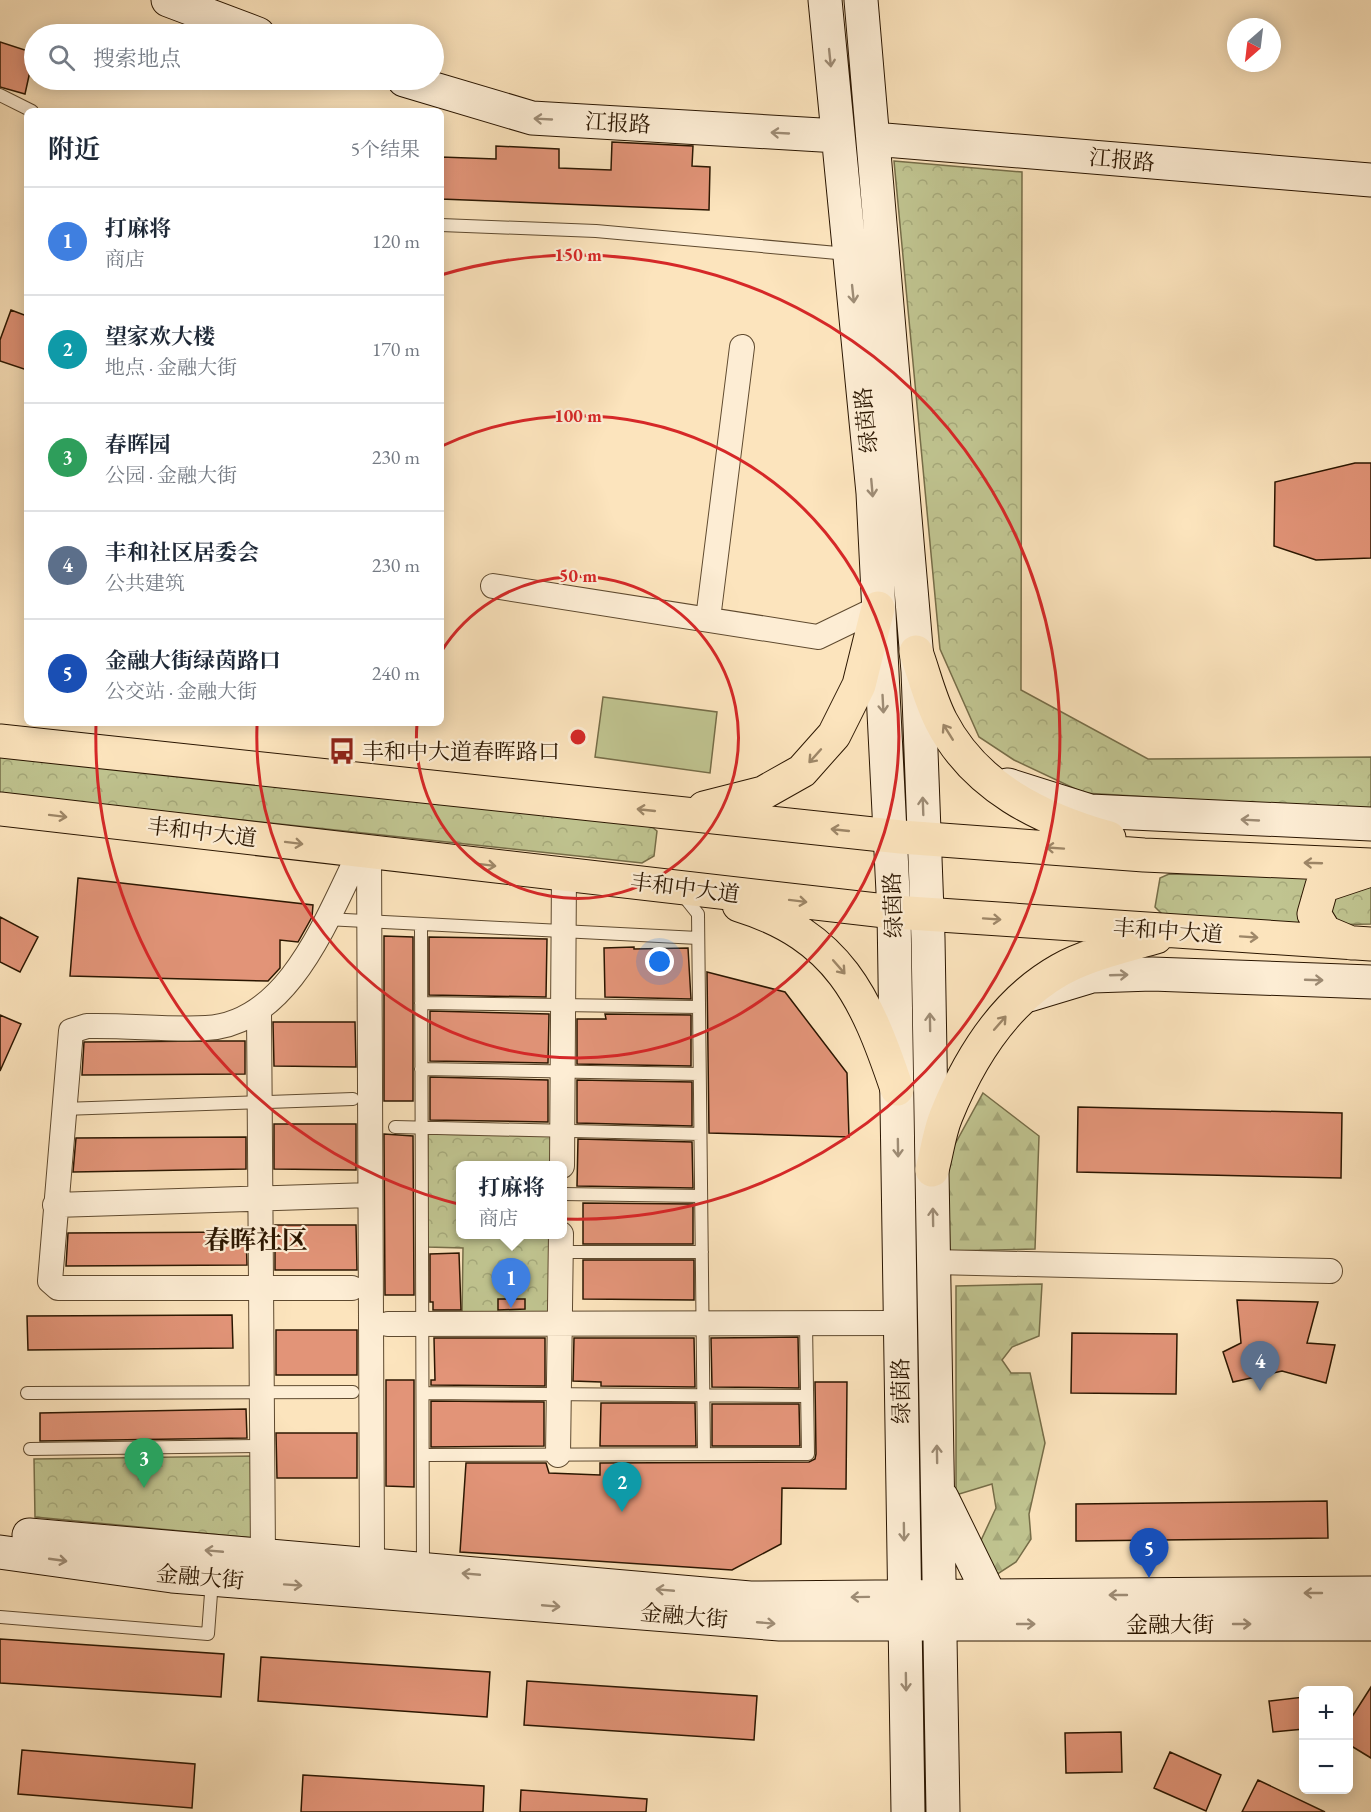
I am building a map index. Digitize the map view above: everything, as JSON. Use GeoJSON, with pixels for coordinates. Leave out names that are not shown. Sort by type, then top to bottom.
{"type":"FeatureCollection","features":[{"type":"Feature","properties":{"kind":"main road"},"geometry":{"type":"LineString","coordinates":[[168,0],[232,24]]}},
{"type":"Feature","properties":{"kind":"main road","name":"绿茵路"},"geometry":{"type":"LineString","coordinates":[[825,0],[873,493],[894,912],[908,1812]]}},
{"type":"Feature","properties":{"kind":"main road","name":"绿茵路"},"geometry":{"type":"LineString","coordinates":[[861,0],[916,652],[927,914],[943,1801]]}},
{"type":"Feature","properties":{"kind":"main road","name":"江报路"},"geometry":{"type":"LineString","coordinates":[[438,90],[532,118],[838,136]]}},
{"type":"Feature","properties":{"kind":"main road","name":"江报路"},"geometry":{"type":"LineString","coordinates":[[873,139],[1371,180]]}},
{"type":"Feature","properties":{"kind":"main road"},"geometry":{"type":"LineString","coordinates":[[682,813],[763,793],[802,771],[834,735],[859,685],[879,608]]}},
{"type":"Feature","properties":{"kind":"main road"},"geometry":{"type":"LineString","coordinates":[[916,652],[941,721],[964,757],[1006,796],[1066,826],[1177,857]]}},
{"type":"Feature","properties":{"kind":"main road"},"geometry":{"type":"LineString","coordinates":[[0,741],[890,836],[1177,857],[1371,867]]}},
{"type":"Feature","properties":{"kind":"main road"},"geometry":{"type":"LineString","coordinates":[[985,776],[1090,811],[1371,824]]}},
{"type":"Feature","properties":{"kind":"main road","name":"丰和中大道"},"geometry":{"type":"LineString","coordinates":[[0,809],[894,912],[1363,944]]}},
{"type":"Feature","properties":{"kind":"main road"},"geometry":{"type":"LineString","coordinates":[[1363,944],[1324,932],[1314,914],[1322,886],[1371,867]]}},
{"type":"Feature","properties":{"kind":"main road"},"geometry":{"type":"LineString","coordinates":[[677,887],[764,913],[817,945],[839,965],[861,997],[879,1036],[897,1089]]}},
{"type":"Feature","properties":{"kind":"main road"},"geometry":{"type":"LineString","coordinates":[[932,1170],[945,1118],[963,1080],[986,1039],[1022,997],[1061,969],[1172,932]]}},
{"type":"Feature","properties":{"kind":"main road"},"geometry":{"type":"LineString","coordinates":[[1022,997],[1092,976],[1152,974],[1371,982]]}},
{"type":"Feature","properties":{"kind":"main road"},"geometry":{"type":"LineString","coordinates":[[938,1490],[987,1610],[956,1662],[954,1762],[943,1801]]}},
{"type":"Feature","properties":{"kind":"main road","name":"金融大街"},"geometry":{"type":"LineString","coordinates":[[0,1532],[905,1610],[987,1610],[1371,1624]]}},
{"type":"Feature","properties":{"kind":"main road","name":"金融大街"},"geometry":{"type":"LineString","coordinates":[[0,1552],[213,1579],[780,1624],[905,1610]]}},
{"type":"Feature","properties":{"kind":"main road","name":"金融大街"},"geometry":{"type":"LineString","coordinates":[[987,1610],[1371,1593]]}},
{"type":"Feature","properties":{"kind":"street"},"geometry":{"type":"LineString","coordinates":[[708,619],[742,347]]}},
{"type":"Feature","properties":{"kind":"street"},"geometry":{"type":"LineString","coordinates":[[493,586],[818,637],[879,608]]}},
{"type":"Feature","properties":{"kind":"street"},"geometry":{"type":"LineString","coordinates":[[352,1288],[262,1286],[58,1288],[50,1281],[71,1031],[87,1026],[208,1028],[240,1022],[259,1012],[280,993],[365,851]]}},
{"type":"Feature","properties":{"kind":"street"},"geometry":{"type":"LineString","coordinates":[[361,1564],[372,1554],[369,921],[365,851]]}},
{"type":"Feature","properties":{"kind":"street"},"geometry":{"type":"LineString","coordinates":[[562,1161],[564,874]]}},
{"type":"Feature","properties":{"kind":"street"},"geometry":{"type":"LineString","coordinates":[[259,1012],[263,1556]]}},
{"type":"Feature","properties":{"kind":"street"},"geometry":{"type":"LineString","coordinates":[[56,1205],[370,1195]]}},
{"type":"Feature","properties":{"kind":"street"},"geometry":{"type":"LineString","coordinates":[[558,1455],[561,1243]]}},
{"type":"Feature","properties":{"kind":"street"},"geometry":{"type":"LineString","coordinates":[[934,1262],[1330,1271]]}},
{"type":"Feature","properties":{"kind":"street"},"geometry":{"type":"LineString","coordinates":[[388,1324],[900,1323]]}},
{"type":"Feature","properties":{"kind":"lane"},"geometry":{"type":"LineString","coordinates":[[0,94],[26,108]]}},
{"type":"Feature","properties":{"kind":"lane"},"geometry":{"type":"LineString","coordinates":[[444,225],[596,231],[849,254]]}},
{"type":"Feature","properties":{"kind":"lane"},"geometry":{"type":"LineString","coordinates":[[677,887],[698,914],[704,1454]]}},
{"type":"Feature","properties":{"kind":"lane"},"geometry":{"type":"LineString","coordinates":[[326,919],[698,938]]}},
{"type":"Feature","properties":{"kind":"lane"},"geometry":{"type":"LineString","coordinates":[[420,924],[423,1570]]}},
{"type":"Feature","properties":{"kind":"lane"},"geometry":{"type":"LineString","coordinates":[[421,1003],[699,1007]]}},
{"type":"Feature","properties":{"kind":"lane"},"geometry":{"type":"LineString","coordinates":[[421,1070],[699,1074]]}},
{"type":"Feature","properties":{"kind":"lane"},"geometry":{"type":"LineString","coordinates":[[63,1109],[353,1099]]}},
{"type":"Feature","properties":{"kind":"lane"},"geometry":{"type":"LineString","coordinates":[[395,1127],[700,1134]]}},
{"type":"Feature","properties":{"kind":"lane"},"geometry":{"type":"LineString","coordinates":[[567,1194],[701,1196]]}},
{"type":"Feature","properties":{"kind":"lane"},"geometry":{"type":"LineString","coordinates":[[561,1243],[702,1252]]}},
{"type":"Feature","properties":{"kind":"lane"},"geometry":{"type":"LineString","coordinates":[[424,1455],[808,1454],[806,1323]]}},
{"type":"Feature","properties":{"kind":"lane"},"geometry":{"type":"LineString","coordinates":[[27,1393],[353,1392]]}},
{"type":"Feature","properties":{"kind":"lane"},"geometry":{"type":"LineString","coordinates":[[423,1393],[807,1396]]}},
{"type":"Feature","properties":{"kind":"lane"},"geometry":{"type":"LineString","coordinates":[[30,1449],[263,1446]]}},
{"type":"Feature","properties":{"kind":"lane"},"geometry":{"type":"LineString","coordinates":[[0,1617],[208,1634],[213,1579]]}},
{"type":"Feature","properties":{"kind":"green space"},"geometry":{"type":"Polygon","coordinates":[[[894,161],[1022,172],[1021,690],[1148,759],[1371,757],[1371,810],[1084,793],[1014,760],[979,737],[940,649],[894,161]]]}},
{"type":"Feature","properties":{"kind":"green space"},"geometry":{"type":"Polygon","coordinates":[[[603,697],[717,712],[710,773],[595,757],[603,697]]]}},
{"type":"Feature","properties":{"kind":"green space"},"geometry":{"type":"Polygon","coordinates":[[[0,753],[647,823],[657,831],[654,856],[642,863],[0,794],[0,753]]]}},
{"type":"Feature","properties":{"kind":"green space"},"geometry":{"type":"Polygon","coordinates":[[[1169,874],[1371,879],[1371,924],[1323,925],[1163,915],[1155,907],[1160,878],[1169,874]]]}},
{"type":"Feature","properties":{"kind":"green space"},"geometry":{"type":"Polygon","coordinates":[[[983,1093],[1039,1136],[1035,1249],[946,1251],[945,1174],[954,1146],[983,1093]]]}},
{"type":"Feature","properties":{"kind":"green space"},"geometry":{"type":"Polygon","coordinates":[[[428,1134],[557,1136],[557,1161],[456,1161],[456,1239],[556,1239],[556,1320],[462,1319],[463,1248],[427,1247],[428,1134]]]}},
{"type":"Feature","properties":{"kind":"green space"},"geometry":{"type":"Polygon","coordinates":[[[1042,1284],[1039,1336],[1012,1347],[1002,1360],[1011,1373],[1030,1373],[1045,1443],[1029,1514],[1031,1539],[1016,1562],[996,1575],[977,1549],[996,1508],[992,1484],[956,1495],[956,1286],[1042,1284]]]}},
{"type":"Feature","properties":{"kind":"green space"},"geometry":{"type":"Polygon","coordinates":[[[255,1456],[253,1538],[35,1517],[34,1459],[255,1456]]]}},
{"type":"Feature","properties":{"kind":"building"},"geometry":{"type":"Polygon","coordinates":[[[0,42],[24,50],[24,90],[26,90],[25,94],[0,87],[0,42]]]}},
{"type":"Feature","properties":{"kind":"building"},"geometry":{"type":"Polygon","coordinates":[[[612,142],[693,146],[692,166],[710,167],[709,210],[444,199],[444,157],[496,159],[496,146],[559,149],[559,168],[611,170],[612,142]]]}},
{"type":"Feature","properties":{"kind":"building"},"geometry":{"type":"Polygon","coordinates":[[[11,310],[24,315],[24,369],[0,361],[0,340],[11,310]]]}},
{"type":"Feature","properties":{"kind":"building"},"geometry":{"type":"Polygon","coordinates":[[[1355,463],[1371,463],[1371,558],[1316,560],[1274,546],[1275,482],[1355,463]]]}},
{"type":"Feature","properties":{"kind":"building"},"geometry":{"type":"Polygon","coordinates":[[[78,878],[313,905],[312,917],[298,942],[280,940],[280,968],[268,981],[70,976],[78,878]]]}},
{"type":"Feature","properties":{"kind":"building"},"geometry":{"type":"Polygon","coordinates":[[[0,917],[38,937],[20,972],[0,962],[0,917]]]}},
{"type":"Feature","properties":{"kind":"building"},"geometry":{"type":"Polygon","coordinates":[[[384,936],[413,937],[413,1101],[384,1101],[384,936]]]}},
{"type":"Feature","properties":{"kind":"building"},"geometry":{"type":"Polygon","coordinates":[[[429,937],[547,939],[546,997],[429,995],[429,937]]]}},
{"type":"Feature","properties":{"kind":"building"},"geometry":{"type":"Polygon","coordinates":[[[634,947],[634,949],[688,948],[691,999],[605,997],[604,948],[634,947]]]}},
{"type":"Feature","properties":{"kind":"building"},"geometry":{"type":"Polygon","coordinates":[[[707,972],[785,992],[847,1073],[849,1137],[709,1133],[707,972]]]}},
{"type":"Feature","properties":{"kind":"building"},"geometry":{"type":"Polygon","coordinates":[[[430,1011],[549,1014],[548,1063],[430,1061],[430,1011]]]}},
{"type":"Feature","properties":{"kind":"building"},"geometry":{"type":"Polygon","coordinates":[[[605,1014],[691,1015],[691,1066],[577,1064],[577,1019],[606,1019],[605,1014]]]}},
{"type":"Feature","properties":{"kind":"building"},"geometry":{"type":"Polygon","coordinates":[[[0,1015],[21,1024],[0,1071],[0,1015]]]}},
{"type":"Feature","properties":{"kind":"building"},"geometry":{"type":"Polygon","coordinates":[[[273,1022],[355,1022],[356,1067],[274,1066],[273,1022]]]}},
{"type":"Feature","properties":{"kind":"building"},"geometry":{"type":"Polygon","coordinates":[[[245,1041],[245,1074],[82,1075],[84,1042],[245,1041]]]}},
{"type":"Feature","properties":{"kind":"building"},"geometry":{"type":"Polygon","coordinates":[[[430,1077],[548,1080],[548,1122],[430,1120],[430,1077]]]}},
{"type":"Feature","properties":{"kind":"building"},"geometry":{"type":"Polygon","coordinates":[[[577,1080],[692,1082],[692,1126],[577,1123],[577,1080]]]}},
{"type":"Feature","properties":{"kind":"building"},"geometry":{"type":"Polygon","coordinates":[[[1078,1107],[1342,1113],[1341,1178],[1077,1172],[1078,1107]]]}},
{"type":"Feature","properties":{"kind":"building"},"geometry":{"type":"Polygon","coordinates":[[[274,1124],[356,1124],[356,1170],[274,1169],[274,1124]]]}},
{"type":"Feature","properties":{"kind":"building"},"geometry":{"type":"Polygon","coordinates":[[[384,1134],[413,1136],[414,1295],[385,1295],[384,1134]]]}},
{"type":"Feature","properties":{"kind":"building"},"geometry":{"type":"Polygon","coordinates":[[[246,1137],[246,1169],[73,1172],[76,1138],[246,1137]]]}},
{"type":"Feature","properties":{"kind":"building"},"geometry":{"type":"Polygon","coordinates":[[[578,1139],[692,1142],[693,1188],[577,1186],[578,1139]]]}},
{"type":"Feature","properties":{"kind":"building"},"geometry":{"type":"Polygon","coordinates":[[[583,1203],[693,1204],[693,1244],[583,1244],[583,1203]]]}},
{"type":"Feature","properties":{"kind":"building"},"geometry":{"type":"Polygon","coordinates":[[[275,1225],[356,1225],[357,1270],[275,1270],[275,1225]]]}},
{"type":"Feature","properties":{"kind":"building"},"geometry":{"type":"Polygon","coordinates":[[[246,1232],[247,1265],[66,1266],[68,1233],[246,1232]]]}},
{"type":"Feature","properties":{"kind":"building"},"geometry":{"type":"Polygon","coordinates":[[[459,1253],[461,1310],[433,1310],[433,1302],[430,1302],[430,1254],[459,1253]]]}},
{"type":"Feature","properties":{"kind":"building"},"geometry":{"type":"Polygon","coordinates":[[[583,1260],[694,1260],[694,1300],[583,1299],[583,1260]]]}},
{"type":"Feature","properties":{"kind":"building"},"geometry":{"type":"Polygon","coordinates":[[[498,1299],[525,1299],[525,1309],[498,1310],[498,1299]]]}},
{"type":"Feature","properties":{"kind":"building"},"geometry":{"type":"Polygon","coordinates":[[[1237,1300],[1318,1302],[1307,1343],[1335,1345],[1326,1383],[1282,1371],[1233,1382],[1223,1352],[1241,1343],[1237,1300]]]}},
{"type":"Feature","properties":{"kind":"building"},"geometry":{"type":"Polygon","coordinates":[[[232,1315],[233,1348],[28,1350],[27,1316],[232,1315]]]}},
{"type":"Feature","properties":{"kind":"building"},"geometry":{"type":"Polygon","coordinates":[[[276,1330],[357,1330],[357,1375],[276,1375],[276,1330]]]}},
{"type":"Feature","properties":{"kind":"building"},"geometry":{"type":"Polygon","coordinates":[[[1072,1333],[1177,1334],[1176,1394],[1071,1393],[1072,1333]]]}},
{"type":"Feature","properties":{"kind":"building"},"geometry":{"type":"Polygon","coordinates":[[[798,1337],[799,1388],[712,1387],[711,1338],[798,1337]]]}},
{"type":"Feature","properties":{"kind":"building"},"geometry":{"type":"Polygon","coordinates":[[[434,1338],[545,1338],[545,1386],[431,1385],[431,1380],[435,1380],[434,1338]]]}},
{"type":"Feature","properties":{"kind":"building"},"geometry":{"type":"Polygon","coordinates":[[[574,1338],[694,1338],[695,1387],[601,1386],[601,1382],[573,1381],[574,1338]]]}},
{"type":"Feature","properties":{"kind":"building"},"geometry":{"type":"Polygon","coordinates":[[[386,1380],[414,1380],[414,1487],[386,1486],[386,1380]]]}},
{"type":"Feature","properties":{"kind":"building"},"geometry":{"type":"Polygon","coordinates":[[[815,1382],[847,1382],[846,1489],[782,1488],[781,1544],[732,1570],[460,1552],[466,1463],[546,1463],[549,1473],[600,1475],[600,1463],[809,1462],[815,1459],[816,1454],[815,1382]]]}},
{"type":"Feature","properties":{"kind":"building"},"geometry":{"type":"Polygon","coordinates":[[[431,1401],[544,1402],[544,1446],[431,1447],[431,1401]]]}},
{"type":"Feature","properties":{"kind":"building"},"geometry":{"type":"Polygon","coordinates":[[[601,1403],[695,1403],[696,1446],[600,1446],[601,1403]]]}},
{"type":"Feature","properties":{"kind":"building"},"geometry":{"type":"Polygon","coordinates":[[[712,1404],[799,1404],[800,1446],[712,1446],[712,1404]]]}},
{"type":"Feature","properties":{"kind":"building"},"geometry":{"type":"Polygon","coordinates":[[[246,1409],[247,1438],[40,1441],[40,1413],[246,1409]]]}},
{"type":"Feature","properties":{"kind":"building"},"geometry":{"type":"Polygon","coordinates":[[[276,1433],[357,1433],[357,1478],[277,1478],[276,1433]]]}},
{"type":"Feature","properties":{"kind":"building"},"geometry":{"type":"Polygon","coordinates":[[[1327,1501],[1328,1538],[1076,1541],[1076,1504],[1327,1501]]]}},
{"type":"Feature","properties":{"kind":"building"},"geometry":{"type":"Polygon","coordinates":[[[0,1639],[224,1654],[221,1697],[0,1683],[0,1639]]]}},
{"type":"Feature","properties":{"kind":"building"},"geometry":{"type":"Polygon","coordinates":[[[261,1657],[490,1672],[487,1717],[258,1701],[261,1657]]]}},
{"type":"Feature","properties":{"kind":"building"},"geometry":{"type":"Polygon","coordinates":[[[527,1681],[757,1696],[754,1740],[524,1725],[527,1681]]]}},
{"type":"Feature","properties":{"kind":"building"},"geometry":{"type":"Polygon","coordinates":[[[1371,1687],[1371,1758],[1353,1747],[1353,1715],[1371,1687]]]}},
{"type":"Feature","properties":{"kind":"building"},"geometry":{"type":"Polygon","coordinates":[[[1299,1698],[1299,1729],[1273,1732],[1269,1701],[1299,1698]]]}},
{"type":"Feature","properties":{"kind":"building"},"geometry":{"type":"Polygon","coordinates":[[[1121,1732],[1122,1772],[1066,1773],[1065,1733],[1121,1732]]]}},
{"type":"Feature","properties":{"kind":"building"},"geometry":{"type":"Polygon","coordinates":[[[22,1750],[195,1764],[192,1808],[18,1794],[22,1750]]]}},
{"type":"Feature","properties":{"kind":"building"},"geometry":{"type":"Polygon","coordinates":[[[1170,1752],[1221,1775],[1206,1811],[1154,1788],[1170,1752]]]}},
{"type":"Feature","properties":{"kind":"building"},"geometry":{"type":"Polygon","coordinates":[[[303,1775],[484,1786],[483,1812],[301,1812],[303,1775]]]}},
{"type":"Feature","properties":{"kind":"building"},"geometry":{"type":"Polygon","coordinates":[[[1258,1780],[1325,1812],[1242,1812],[1258,1780]]]}},
{"type":"Feature","properties":{"kind":"building"},"geometry":{"type":"Polygon","coordinates":[[[521,1790],[647,1799],[646,1812],[520,1812],[521,1790]]]}},
{"type":"Feature","properties":{"kind":"place","name":"丰和中大道春晖路口"},"geometry":{"type":"Point","coordinates":[342,751]}},
{"type":"Feature","properties":{"kind":"place","name":"打麻将"},"geometry":{"type":"Point","coordinates":[511,1308]}},
{"type":"Feature","properties":{"kind":"place","name":"丰和社区居委会"},"geometry":{"type":"Point","coordinates":[1260,1391]}},
{"type":"Feature","properties":{"kind":"place","name":"春晖园"},"geometry":{"type":"Point","coordinates":[144,1488]}},
{"type":"Feature","properties":{"kind":"place","name":"望家欢大楼"},"geometry":{"type":"Point","coordinates":[622,1512]}},
{"type":"Feature","properties":{"kind":"place","name":"金融大街绿茵路口"},"geometry":{"type":"Point","coordinates":[1149,1578]}},
{"type":"Feature","properties":{"kind":"district","name":"春晖社区"},"geometry":{"type":"Point","coordinates":[256,1240]}}]}
